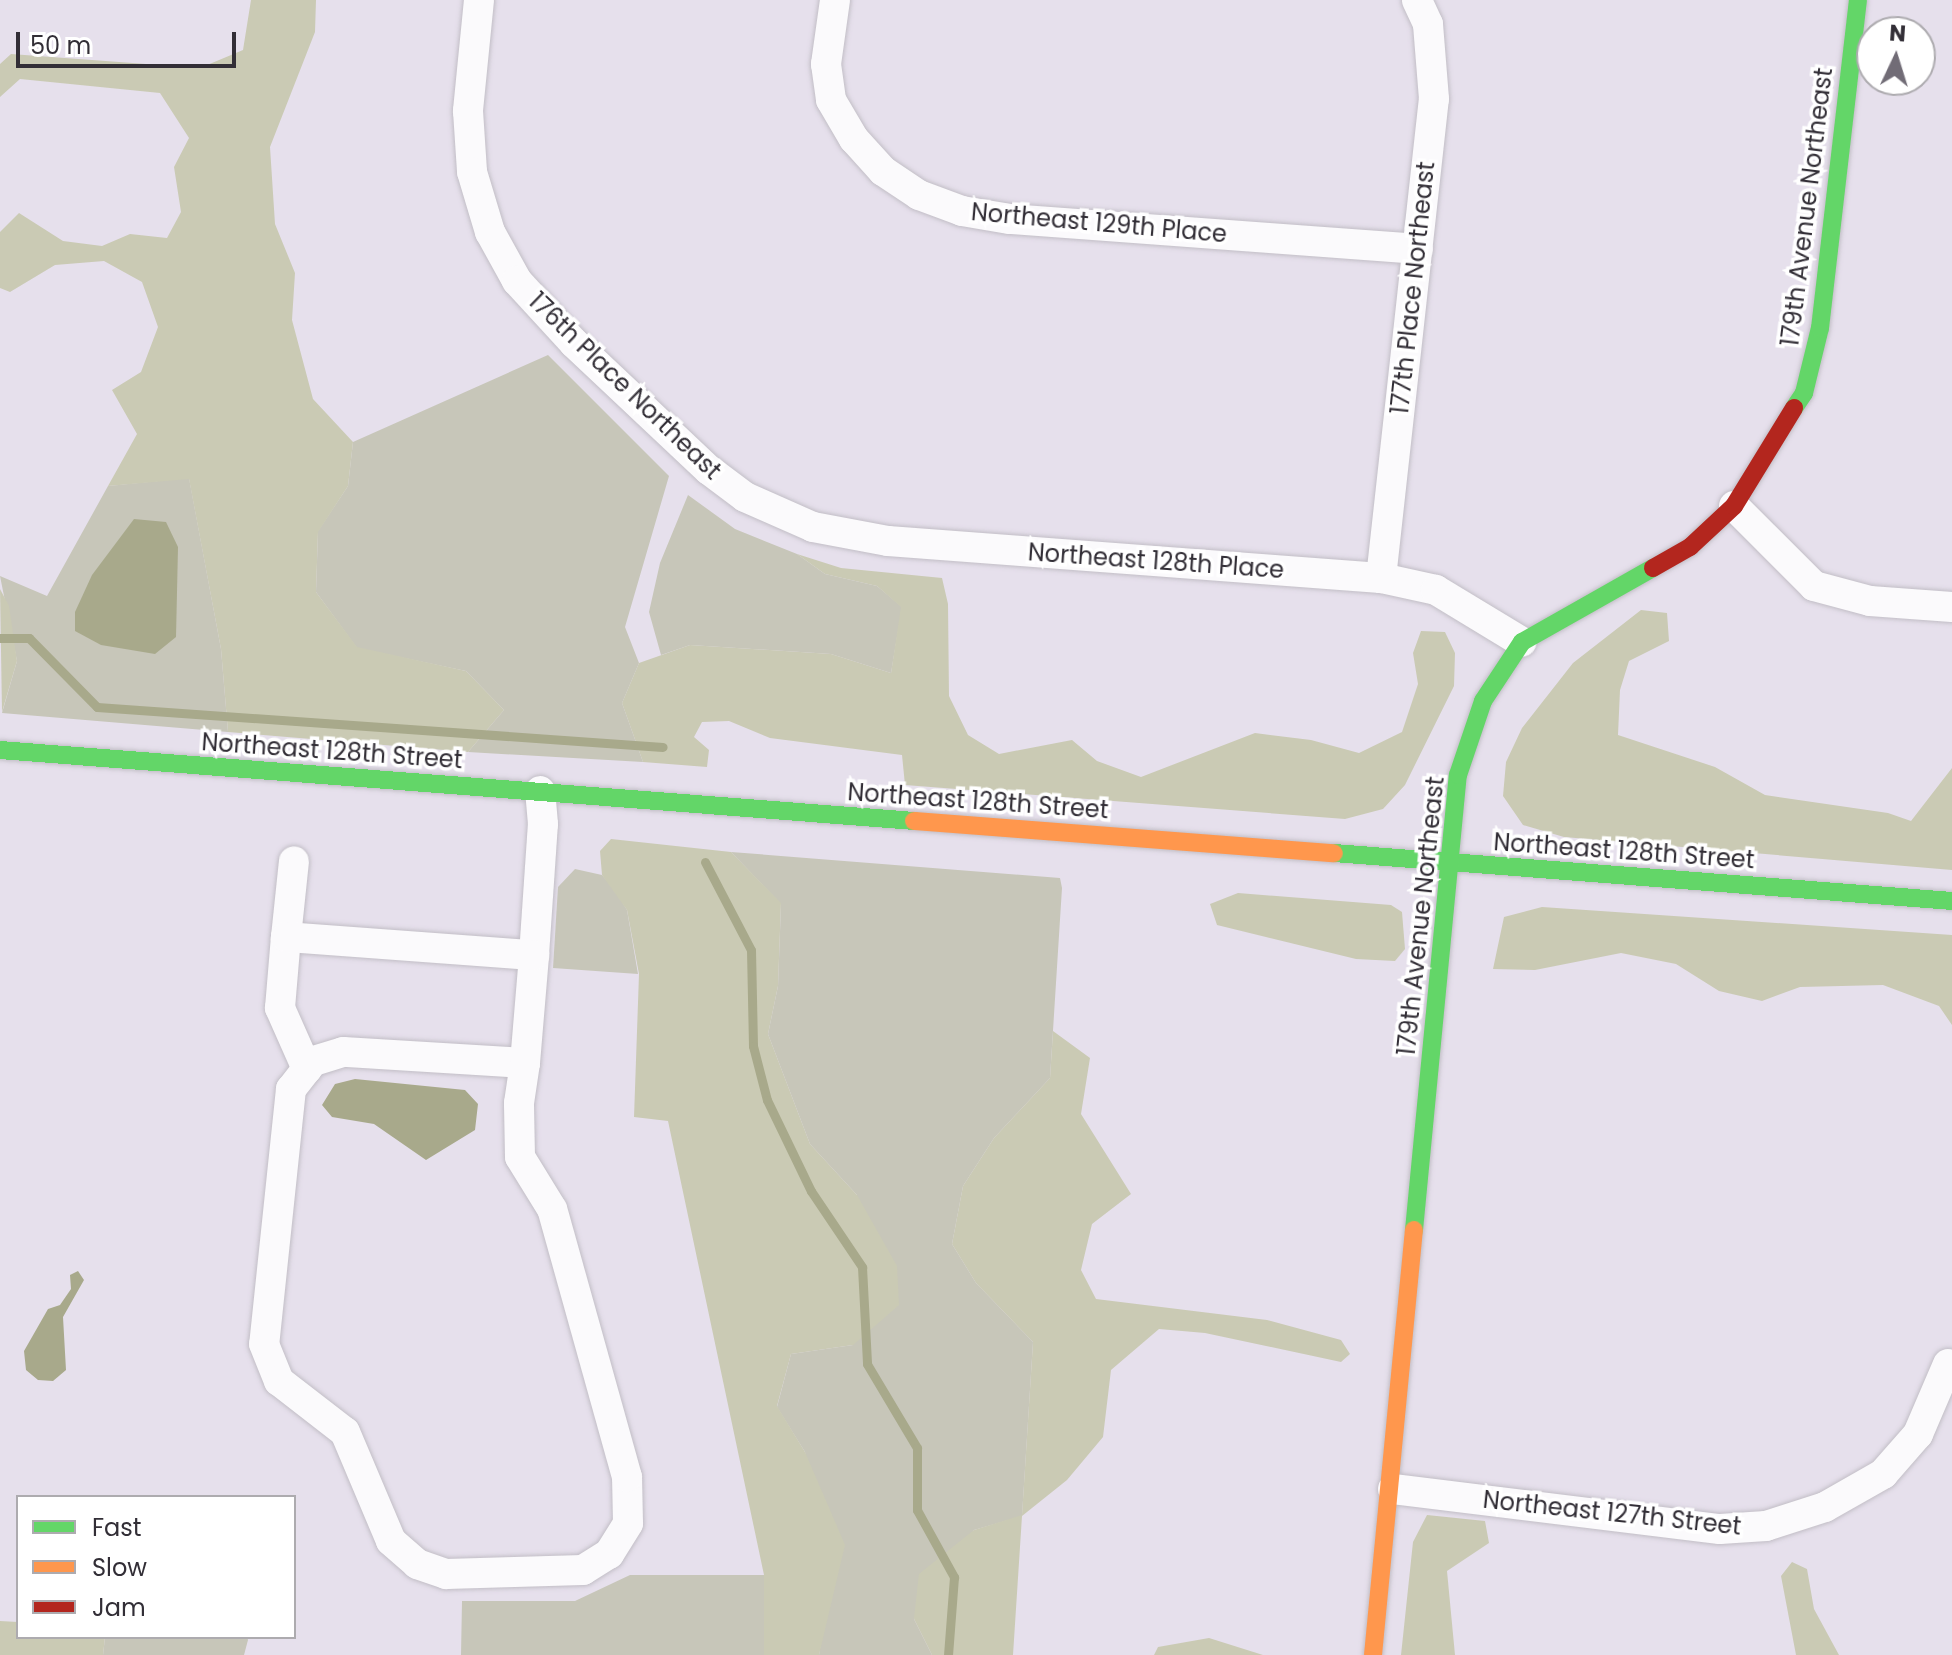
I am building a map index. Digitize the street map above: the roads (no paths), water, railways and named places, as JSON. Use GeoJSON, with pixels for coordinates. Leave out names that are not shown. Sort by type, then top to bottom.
{"type":"FeatureCollection","features":[{"type":"Feature","properties":{"kind":"street","name":"176th Place Northeast"},"geometry":{"type":"LineString","coordinates":[[479,0],[468,111],[472,172],[490,232],[517,281],[709,470],[778,515]]}},
{"type":"Feature","properties":{"kind":"street","name":"Northeast 129th Place"},"geometry":{"type":"LineString","coordinates":[[835,0],[826,64],[831,100],[854,139],[883,171],[919,195],[962,211],[1010,219],[1418,249]]}},
{"type":"Feature","properties":{"kind":"street","name":"177th Place Northeast"},"geometry":{"type":"LineString","coordinates":[[1381,578],[1434,99],[1428,24],[1417,0]]}},
{"type":"Feature","properties":{"kind":"street","name":"179th Avenue Northeast"},"geometry":{"type":"LineString","coordinates":[[1373,1655],[1393,1489],[1446,862],[1458,775],[1483,701],[1522,642],[1690,547],[1734,506],[1804,393],[1820,328],[1858,0]]}},
{"type":"Feature","properties":{"kind":"street"},"geometry":{"type":"LineString","coordinates":[[1734,506],[1814,586],[1870,601],[1952,607]]}},
{"type":"Feature","properties":{"kind":"street","name":"Northeast 128th Place"},"geometry":{"type":"LineString","coordinates":[[778,515],[888,541],[1381,578],[1436,590],[1522,642]]}},
{"type":"Feature","properties":{"kind":"street","name":"Northeast 128th Street"},"geometry":{"type":"LineString","coordinates":[[0,750],[1952,901]]}},
{"type":"Feature","properties":{"kind":"street"},"geometry":{"type":"LineString","coordinates":[[525,1063],[343,1052],[313,1061],[291,1089],[264,1344],[279,1381],[345,1432],[391,1541],[417,1564],[446,1574],[583,1570],[609,1554],[628,1523],[627,1477],[552,1209],[520,1157],[543,824],[540,791]]}},
{"type":"Feature","properties":{"kind":"street"},"geometry":{"type":"LineString","coordinates":[[294,861],[280,1008],[307,1069]]}},
{"type":"Feature","properties":{"kind":"street"},"geometry":{"type":"LineString","coordinates":[[286,937],[534,955]]}},
{"type":"Feature","properties":{"kind":"street","name":"Northeast 127th Street"},"geometry":{"type":"LineString","coordinates":[[1393,1489],[1720,1529],[1766,1526],[1825,1507],[1883,1474],[1918,1434],[1948,1364]]}},
{"type":"Feature","properties":{"kind":"waterway"},"geometry":{"type":"LineString","coordinates":[[0,638],[29,638],[97,707],[663,747]]}},
{"type":"Feature","properties":{"kind":"waterway"},"geometry":{"type":"LineString","coordinates":[[705,862],[751,950],[753,1046],[767,1100],[811,1191],[862,1267],[867,1364],[917,1448],[917,1510],[954,1577],[948,1655]]}}]}
